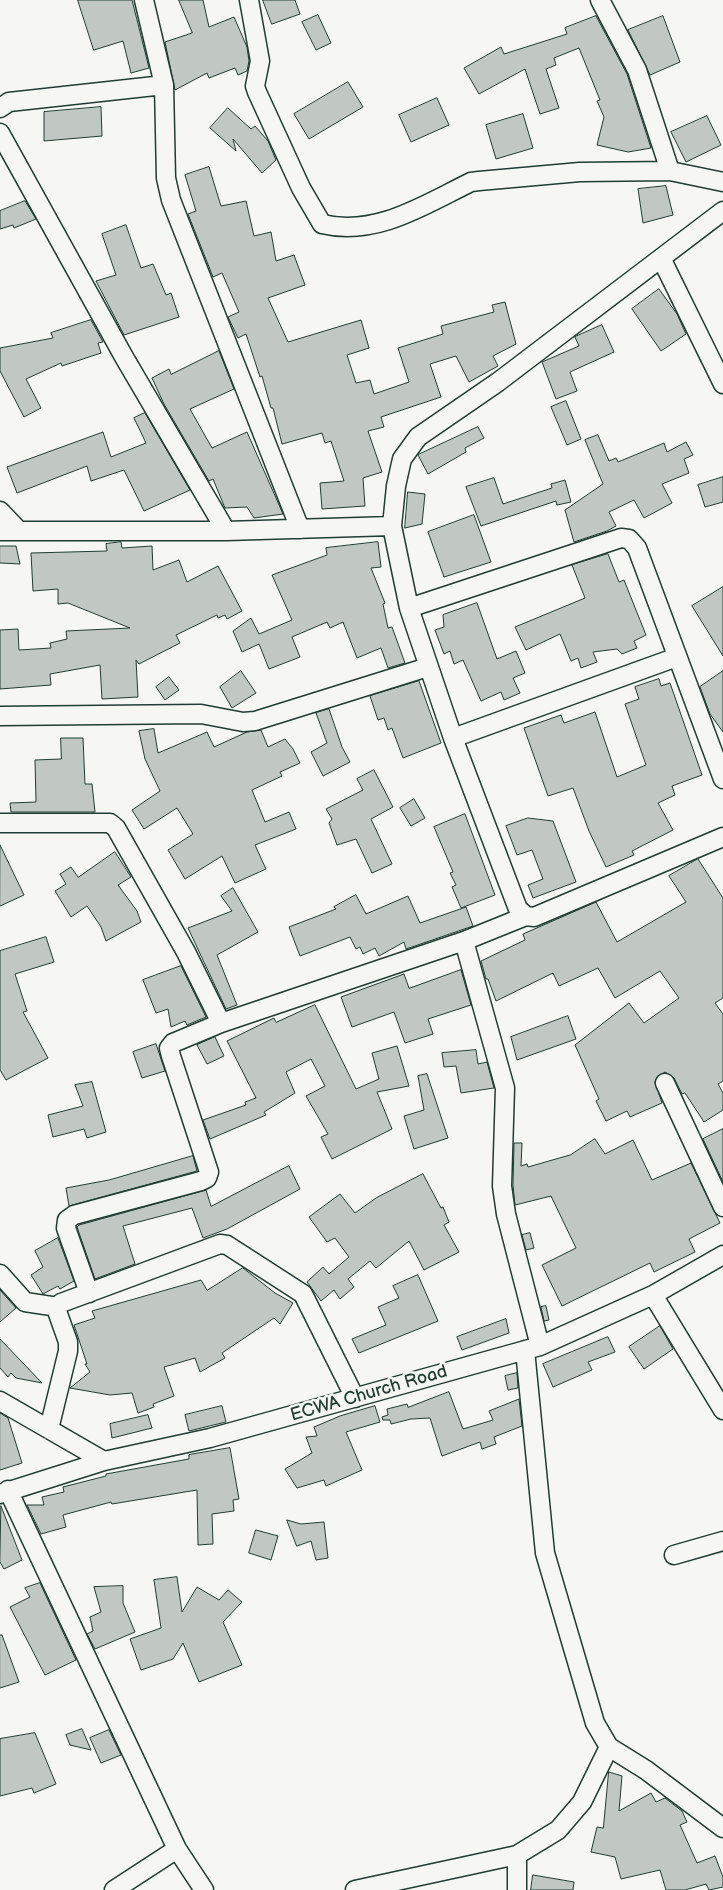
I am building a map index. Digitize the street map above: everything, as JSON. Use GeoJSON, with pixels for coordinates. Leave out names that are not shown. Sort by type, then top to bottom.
{"type":"FeatureCollection","features":[{"type":"Feature","properties":{"kind":"street"},"geometry":{"type":"LineString","coordinates":[[144,0],[164,85],[166,178],[171,200],[300,529]]}},
{"type":"Feature","properties":{"kind":"street"},"geometry":{"type":"LineString","coordinates":[[249,0],[260,60],[255,86],[300,188],[322,224],[366,227],[399,218],[471,182],[580,172],[670,171],[723,182]]}},
{"type":"Feature","properties":{"kind":"street"},"geometry":{"type":"LineString","coordinates":[[600,0],[637,70],[670,171]]}},
{"type":"Feature","properties":{"kind":"street"},"geometry":{"type":"LineString","coordinates":[[0,108],[9,102],[164,85]]}},
{"type":"Feature","properties":{"kind":"street"},"geometry":{"type":"LineString","coordinates":[[0,133],[124,357],[226,531]]}},
{"type":"Feature","properties":{"kind":"street"},"geometry":{"type":"LineString","coordinates":[[723,211],[662,260],[498,382],[418,437],[402,459],[396,486],[392,526],[409,608],[428,667],[518,909],[526,916],[534,918],[723,837]]}},
{"type":"Feature","properties":{"kind":"street"},"geometry":{"type":"LineString","coordinates":[[662,260],[723,384]]}},
{"type":"Feature","properties":{"kind":"street"},"geometry":{"type":"LineString","coordinates":[[0,511],[19,531]]}},
{"type":"Feature","properties":{"kind":"street"},"geometry":{"type":"LineString","coordinates":[[0,531],[226,531],[392,526]]}},
{"type":"Feature","properties":{"kind":"street"},"geometry":{"type":"LineString","coordinates":[[409,608],[621,538],[629,539],[637,548],[723,779]]}},
{"type":"Feature","properties":{"kind":"street"},"geometry":{"type":"LineString","coordinates":[[454,738],[677,657]]}},
{"type":"Feature","properties":{"kind":"street"},"geometry":{"type":"LineString","coordinates":[[0,716],[202,714],[249,722],[428,667]]}},
{"type":"Feature","properties":{"kind":"street"},"geometry":{"type":"LineString","coordinates":[[0,824],[110,823],[116,828],[186,952],[222,1023]]}},
{"type":"Feature","properties":{"kind":"street"},"geometry":{"type":"LineString","coordinates":[[89,1292],[66,1228],[67,1220],[74,1215],[207,1178],[209,1172],[169,1048],[173,1043],[222,1023],[464,941],[526,916]]}},
{"type":"Feature","properties":{"kind":"street"},"geometry":{"type":"LineString","coordinates":[[464,941],[505,1088],[502,1186],[532,1348],[545,1553],[595,1723],[609,1747],[646,1770],[723,1828]]}},
{"type":"Feature","properties":{"kind":"street"},"geometry":{"type":"LineString","coordinates":[[665,1083],[723,1207]]}},
{"type":"Feature","properties":{"kind":"street"},"geometry":{"type":"LineString","coordinates":[[49,1429],[68,1351],[68,1342],[57,1311],[58,1307],[62,1303],[89,1292],[220,1244],[227,1245],[297,1288],[303,1294],[355,1398]]}},
{"type":"Feature","properties":{"kind":"street","name":"ECWA Church Road"},"geometry":{"type":"LineString","coordinates":[[4,1492],[104,1461],[210,1438],[532,1348],[654,1295],[723,1255]]}},
{"type":"Feature","properties":{"kind":"street"},"geometry":{"type":"LineString","coordinates":[[0,1274],[25,1302],[58,1307]]}},
{"type":"Feature","properties":{"kind":"street"},"geometry":{"type":"LineString","coordinates":[[654,1295],[723,1410]]}},
{"type":"Feature","properties":{"kind":"street"},"geometry":{"type":"LineString","coordinates":[[0,1401],[104,1461]]}},
{"type":"Feature","properties":{"kind":"street"},"geometry":{"type":"LineString","coordinates":[[4,1492],[177,1849],[204,1890]]}},
{"type":"Feature","properties":{"kind":"street"},"geometry":{"type":"LineString","coordinates":[[674,1555],[723,1541]]}},
{"type":"Feature","properties":{"kind":"street"},"geometry":{"type":"LineString","coordinates":[[355,1890],[517,1854],[558,1830],[582,1802],[609,1747]]}},
{"type":"Feature","properties":{"kind":"street"},"geometry":{"type":"LineString","coordinates":[[114,1890],[177,1849]]}},
{"type":"Feature","properties":{"kind":"street"},"geometry":{"type":"LineString","coordinates":[[517,1854],[518,1890]]}},
{"type":"Feature","properties":{"kind":"building"},"geometry":{"type":"Polygon","coordinates":[[[78,0],[132,0],[149,68],[131,73],[123,41],[94,50],[78,0]]]}},
{"type":"Feature","properties":{"kind":"building"},"geometry":{"type":"Polygon","coordinates":[[[179,0],[203,0],[209,27],[234,17],[247,47],[249,61],[247,71],[238,75],[235,68],[209,78],[207,73],[175,90],[165,42],[192,33],[179,0]]]}},
{"type":"Feature","properties":{"kind":"building"},"geometry":{"type":"Polygon","coordinates":[[[263,0],[295,0],[300,14],[272,24],[263,0]]]}},
{"type":"Feature","properties":{"kind":"building"},"geometry":{"type":"Polygon","coordinates":[[[318,15],[331,43],[316,50],[302,22],[318,15]]]}},
{"type":"Feature","properties":{"kind":"building"},"geometry":{"type":"Polygon","coordinates":[[[596,16],[627,74],[651,148],[628,152],[597,145],[604,117],[597,101],[600,100],[579,48],[554,58],[556,65],[546,69],[559,108],[540,114],[525,69],[479,94],[464,68],[501,47],[504,54],[567,34],[565,28],[596,16]]]}},
{"type":"Feature","properties":{"kind":"building"},"geometry":{"type":"Polygon","coordinates":[[[663,16],[680,62],[650,75],[628,30],[663,16]]]}},
{"type":"Feature","properties":{"kind":"building"},"geometry":{"type":"Polygon","coordinates":[[[348,82],[363,107],[309,139],[294,114],[348,82]]]}},
{"type":"Feature","properties":{"kind":"building"},"geometry":{"type":"Polygon","coordinates":[[[437,98],[449,125],[411,142],[399,115],[437,98]]]}},
{"type":"Feature","properties":{"kind":"building"},"geometry":{"type":"Polygon","coordinates":[[[101,107],[102,136],[44,141],[44,112],[101,107]]]}},
{"type":"Feature","properties":{"kind":"building"},"geometry":{"type":"Polygon","coordinates":[[[228,108],[251,129],[255,126],[268,141],[276,160],[262,173],[233,139],[236,151],[210,128],[228,108]]]}},
{"type":"Feature","properties":{"kind":"building"},"geometry":{"type":"Polygon","coordinates":[[[523,114],[533,148],[496,159],[486,125],[523,114]]]}},
{"type":"Feature","properties":{"kind":"building"},"geometry":{"type":"Polygon","coordinates":[[[707,116],[721,145],[686,162],[671,132],[707,116]]]}},
{"type":"Feature","properties":{"kind":"building"},"geometry":{"type":"Polygon","coordinates":[[[209,167],[221,206],[246,201],[254,236],[271,232],[276,261],[294,255],[305,285],[268,298],[288,342],[361,320],[369,348],[347,355],[356,383],[370,380],[374,394],[409,382],[398,348],[443,334],[441,326],[494,312],[492,305],[505,302],[516,344],[493,356],[498,366],[469,382],[456,356],[430,364],[441,397],[381,417],[384,427],[368,431],[382,472],[363,478],[365,506],[322,509],[320,483],[344,481],[331,441],[325,443],[322,433],[282,444],[273,408],[271,408],[262,376],[260,377],[246,334],[238,338],[228,317],[239,312],[222,273],[213,277],[188,214],[196,211],[185,175],[209,167]]]}},
{"type":"Feature","properties":{"kind":"building"},"geometry":{"type":"Polygon","coordinates":[[[666,186],[673,215],[643,223],[638,189],[666,186]]]}},
{"type":"Feature","properties":{"kind":"building"},"geometry":{"type":"Polygon","coordinates":[[[25,201],[36,219],[14,228],[13,225],[0,229],[0,211],[25,201]]]}},
{"type":"Feature","properties":{"kind":"building"},"geometry":{"type":"Polygon","coordinates":[[[126,225],[141,268],[153,264],[166,295],[171,293],[179,317],[124,335],[96,281],[116,275],[102,234],[126,225]]]}},
{"type":"Feature","properties":{"kind":"building"},"geometry":{"type":"Polygon","coordinates":[[[659,289],[677,314],[686,334],[661,351],[632,309],[659,289]]]}},
{"type":"Feature","properties":{"kind":"building"},"geometry":{"type":"Polygon","coordinates":[[[91,320],[103,342],[98,343],[101,353],[62,366],[61,363],[26,379],[41,408],[24,417],[0,371],[0,348],[53,338],[51,333],[91,320]]]}},
{"type":"Feature","properties":{"kind":"building"},"geometry":{"type":"Polygon","coordinates":[[[602,325],[614,352],[570,372],[577,391],[556,399],[542,362],[579,346],[575,337],[602,325]]]}},
{"type":"Feature","properties":{"kind":"building"},"geometry":{"type":"Polygon","coordinates":[[[219,351],[234,389],[190,409],[212,448],[247,432],[283,514],[254,518],[247,507],[225,508],[213,479],[209,481],[164,404],[152,378],[169,369],[171,374],[219,351]]]}},
{"type":"Feature","properties":{"kind":"building"},"geometry":{"type":"Polygon","coordinates":[[[566,401],[581,439],[567,445],[551,407],[566,401]]]}},
{"type":"Feature","properties":{"kind":"building"},"geometry":{"type":"Polygon","coordinates":[[[145,413],[190,490],[144,511],[124,470],[91,481],[87,466],[17,493],[7,467],[103,432],[111,457],[146,443],[134,418],[145,413]]]}},
{"type":"Feature","properties":{"kind":"building"},"geometry":{"type":"Polygon","coordinates":[[[478,427],[484,438],[465,448],[466,452],[428,474],[418,455],[478,427]]]}},
{"type":"Feature","properties":{"kind":"building"},"geometry":{"type":"Polygon","coordinates":[[[598,435],[609,461],[616,458],[618,462],[664,443],[667,452],[686,442],[693,455],[684,459],[689,473],[662,484],[672,503],[644,518],[634,500],[609,512],[616,526],[574,542],[565,510],[603,484],[585,440],[598,435]]]}},
{"type":"Feature","properties":{"kind":"building"},"geometry":{"type":"Polygon","coordinates":[[[723,477],[723,502],[705,507],[698,485],[723,477]]]}},
{"type":"Feature","properties":{"kind":"building"},"geometry":{"type":"Polygon","coordinates":[[[494,478],[503,504],[552,488],[551,484],[565,480],[571,502],[557,505],[556,501],[481,526],[466,487],[494,478]]]}},
{"type":"Feature","properties":{"kind":"building"},"geometry":{"type":"Polygon","coordinates":[[[408,492],[425,494],[422,524],[405,528],[408,492]]]}},
{"type":"Feature","properties":{"kind":"building"},"geometry":{"type":"Polygon","coordinates":[[[474,515],[491,562],[444,577],[428,532],[474,515]]]}},
{"type":"Feature","properties":{"kind":"building"},"geometry":{"type":"Polygon","coordinates":[[[121,542],[122,548],[152,546],[153,570],[179,560],[187,582],[218,566],[242,611],[227,619],[225,615],[218,618],[217,615],[176,635],[180,643],[139,664],[136,660],[138,697],[102,699],[100,665],[50,674],[51,685],[0,689],[0,630],[18,629],[19,650],[51,648],[50,643],[67,639],[66,631],[130,628],[68,603],[58,604],[58,589],[33,591],[31,553],[107,551],[106,544],[121,542]]]}},
{"type":"Feature","properties":{"kind":"building"},"geometry":{"type":"Polygon","coordinates":[[[378,542],[381,567],[371,568],[385,603],[383,604],[388,628],[392,627],[405,663],[388,668],[381,648],[357,658],[343,622],[330,628],[327,622],[292,637],[300,657],[269,669],[259,644],[242,652],[233,631],[251,618],[259,634],[292,620],[272,575],[327,555],[326,548],[378,542]]]}},
{"type":"Feature","properties":{"kind":"building"},"geometry":{"type":"Polygon","coordinates":[[[0,546],[16,546],[20,564],[0,563],[0,546]]]}},
{"type":"Feature","properties":{"kind":"building"},"geometry":{"type":"Polygon","coordinates":[[[608,554],[619,582],[624,580],[646,635],[634,641],[637,648],[622,654],[617,649],[593,652],[597,662],[581,668],[578,658],[571,661],[560,634],[526,650],[515,627],[585,598],[572,565],[608,554]]]}},
{"type":"Feature","properties":{"kind":"building"},"geometry":{"type":"Polygon","coordinates":[[[723,587],[723,656],[692,606],[723,587]]]}},
{"type":"Feature","properties":{"kind":"building"},"geometry":{"type":"Polygon","coordinates":[[[477,603],[497,659],[516,651],[525,673],[513,678],[520,693],[504,700],[501,692],[481,701],[463,660],[454,664],[450,651],[444,654],[435,630],[444,627],[443,615],[477,603]]]}},
{"type":"Feature","properties":{"kind":"building"},"geometry":{"type":"Polygon","coordinates":[[[241,671],[256,693],[232,708],[220,687],[241,671]]]}},
{"type":"Feature","properties":{"kind":"building"},"geometry":{"type":"Polygon","coordinates":[[[723,671],[723,732],[710,714],[700,687],[723,671]]]}},
{"type":"Feature","properties":{"kind":"building"},"geometry":{"type":"Polygon","coordinates":[[[169,677],[179,690],[165,700],[156,687],[169,677]]]}},
{"type":"Feature","properties":{"kind":"building"},"geometry":{"type":"Polygon","coordinates":[[[659,679],[661,686],[670,683],[702,775],[672,786],[675,795],[658,803],[673,830],[632,851],[634,855],[606,867],[589,831],[573,788],[548,796],[524,728],[561,715],[564,723],[595,712],[617,777],[646,765],[625,704],[639,699],[635,687],[659,679]]]}},
{"type":"Feature","properties":{"kind":"building"},"geometry":{"type":"Polygon","coordinates":[[[419,681],[441,743],[403,758],[392,728],[388,730],[384,718],[378,720],[370,696],[419,681]]]}},
{"type":"Feature","properties":{"kind":"building"},"geometry":{"type":"Polygon","coordinates":[[[329,709],[342,747],[350,762],[323,776],[311,752],[327,743],[316,713],[329,709]]]}},
{"type":"Feature","properties":{"kind":"building"},"geometry":{"type":"Polygon","coordinates":[[[154,729],[158,753],[207,732],[214,747],[247,732],[261,730],[268,747],[285,739],[293,749],[300,763],[280,772],[282,776],[252,790],[265,822],[289,812],[296,829],[255,845],[266,869],[235,883],[222,856],[185,879],[168,850],[193,834],[177,808],[144,829],[132,810],[160,791],[145,759],[139,731],[154,729]]]}},
{"type":"Feature","properties":{"kind":"building"},"geometry":{"type":"Polygon","coordinates":[[[61,738],[83,738],[85,784],[92,784],[95,812],[11,812],[10,803],[36,802],[35,760],[61,759],[61,738]]]}},
{"type":"Feature","properties":{"kind":"building"},"geometry":{"type":"Polygon","coordinates":[[[374,770],[393,807],[371,819],[392,864],[372,873],[356,839],[337,845],[329,823],[332,819],[326,809],[363,790],[357,779],[374,770]]]}},
{"type":"Feature","properties":{"kind":"building"},"geometry":{"type":"Polygon","coordinates":[[[414,799],[425,818],[411,826],[400,808],[414,799]]]}},
{"type":"Feature","properties":{"kind":"building"},"geometry":{"type":"Polygon","coordinates":[[[465,814],[495,895],[461,908],[452,887],[456,885],[450,873],[453,872],[434,827],[465,814]]]}},
{"type":"Feature","properties":{"kind":"building"},"geometry":{"type":"Polygon","coordinates":[[[528,818],[553,821],[576,882],[533,898],[528,885],[543,879],[532,850],[517,855],[506,826],[528,818]]]}},
{"type":"Feature","properties":{"kind":"building"},"geometry":{"type":"Polygon","coordinates":[[[0,845],[24,895],[0,906],[0,845]]]}},
{"type":"Feature","properties":{"kind":"building"},"geometry":{"type":"Polygon","coordinates":[[[115,852],[131,877],[118,885],[137,911],[141,922],[106,941],[101,927],[87,906],[71,917],[55,891],[66,884],[60,874],[71,867],[78,877],[115,852]]]}},
{"type":"Feature","properties":{"kind":"building"},"geometry":{"type":"Polygon","coordinates":[[[698,859],[723,898],[723,998],[715,1003],[723,1014],[723,1081],[718,1084],[723,1093],[723,1110],[704,1122],[685,1093],[682,1094],[674,1078],[665,1072],[657,1077],[655,1082],[662,1103],[630,1117],[627,1111],[606,1121],[596,1101],[599,1099],[575,1045],[629,1003],[644,1023],[679,998],[660,971],[615,998],[598,968],[559,986],[553,973],[496,1001],[488,979],[486,979],[481,961],[525,940],[523,934],[596,902],[617,942],[686,902],[669,876],[698,859]]]}},
{"type":"Feature","properties":{"kind":"building"},"geometry":{"type":"Polygon","coordinates":[[[233,888],[258,932],[217,955],[237,1005],[226,1009],[188,928],[232,911],[221,896],[233,888]]]}},
{"type":"Feature","properties":{"kind":"building"},"geometry":{"type":"Polygon","coordinates":[[[356,895],[366,914],[408,896],[420,923],[466,907],[473,926],[406,949],[404,942],[379,956],[375,948],[363,954],[360,947],[356,949],[350,937],[300,956],[289,927],[336,909],[334,907],[356,895]]]}},
{"type":"Feature","properties":{"kind":"building"},"geometry":{"type":"Polygon","coordinates":[[[46,937],[54,962],[15,974],[27,1011],[23,1012],[48,1058],[6,1080],[0,1070],[0,951],[46,937]]]}},
{"type":"Feature","properties":{"kind":"building"},"geometry":{"type":"Polygon","coordinates":[[[181,966],[206,1017],[187,1025],[185,1021],[171,1027],[168,1009],[156,1013],[143,980],[181,966]]]}},
{"type":"Feature","properties":{"kind":"building"},"geometry":{"type":"Polygon","coordinates":[[[461,970],[471,1005],[428,1019],[433,1034],[405,1043],[394,1012],[352,1027],[341,997],[404,974],[409,988],[461,970]]]}},
{"type":"Feature","properties":{"kind":"building"},"geometry":{"type":"Polygon","coordinates":[[[315,1005],[356,1089],[379,1079],[372,1053],[397,1046],[409,1086],[377,1092],[392,1129],[332,1159],[321,1137],[328,1134],[306,1096],[325,1086],[311,1059],[286,1072],[295,1093],[264,1112],[266,1115],[210,1139],[203,1120],[246,1105],[245,1102],[256,1098],[227,1041],[274,1018],[276,1022],[315,1005]]]}},
{"type":"Feature","properties":{"kind":"building"},"geometry":{"type":"Polygon","coordinates":[[[568,1016],[576,1039],[517,1060],[511,1037],[568,1016]]]}},
{"type":"Feature","properties":{"kind":"building"},"geometry":{"type":"Polygon","coordinates":[[[215,1037],[224,1056],[207,1064],[197,1045],[215,1037]]]}},
{"type":"Feature","properties":{"kind":"building"},"geometry":{"type":"Polygon","coordinates":[[[156,1044],[165,1071],[142,1078],[133,1052],[156,1044]]]}},
{"type":"Feature","properties":{"kind":"building"},"geometry":{"type":"Polygon","coordinates":[[[476,1050],[478,1064],[487,1062],[494,1088],[461,1093],[456,1066],[444,1067],[442,1053],[476,1050]]]}},
{"type":"Feature","properties":{"kind":"building"},"geometry":{"type":"Polygon","coordinates":[[[427,1074],[448,1138],[414,1149],[404,1116],[424,1110],[418,1076],[427,1074]]]}},
{"type":"Feature","properties":{"kind":"building"},"geometry":{"type":"Polygon","coordinates":[[[92,1082],[106,1132],[87,1138],[84,1129],[53,1137],[48,1115],[83,1106],[75,1085],[92,1082]]]}},
{"type":"Feature","properties":{"kind":"building"},"geometry":{"type":"Polygon","coordinates":[[[723,1129],[723,1182],[703,1139],[723,1129]]]}},
{"type":"Feature","properties":{"kind":"building"},"geometry":{"type":"Polygon","coordinates":[[[595,1139],[605,1154],[633,1140],[652,1180],[691,1163],[720,1223],[689,1239],[695,1252],[654,1272],[650,1263],[562,1306],[542,1265],[576,1248],[551,1196],[515,1205],[513,1185],[514,1143],[522,1143],[521,1166],[527,1164],[528,1167],[570,1155],[595,1139]]]}},
{"type":"Feature","properties":{"kind":"building"},"geometry":{"type":"Polygon","coordinates":[[[193,1156],[197,1171],[69,1206],[66,1188],[109,1180],[193,1156]]]}},
{"type":"Feature","properties":{"kind":"building"},"geometry":{"type":"Polygon","coordinates":[[[289,1166],[300,1189],[227,1229],[203,1238],[192,1208],[123,1226],[135,1264],[95,1279],[77,1227],[79,1225],[206,1190],[211,1206],[289,1166]]]}},
{"type":"Feature","properties":{"kind":"building"},"geometry":{"type":"Polygon","coordinates":[[[423,1174],[441,1208],[443,1207],[449,1222],[444,1225],[459,1252],[424,1270],[409,1241],[376,1268],[370,1261],[348,1279],[354,1287],[340,1299],[334,1290],[321,1301],[307,1282],[323,1267],[329,1274],[349,1257],[335,1238],[327,1242],[309,1217],[340,1194],[355,1213],[376,1198],[423,1174]]]}},
{"type":"Feature","properties":{"kind":"building"},"geometry":{"type":"Polygon","coordinates":[[[530,1233],[534,1248],[526,1250],[522,1235],[530,1233]]]}},
{"type":"Feature","properties":{"kind":"building"},"geometry":{"type":"Polygon","coordinates":[[[58,1238],[74,1281],[60,1289],[58,1286],[43,1294],[31,1275],[43,1267],[35,1251],[58,1238]]]}},
{"type":"Feature","properties":{"kind":"building"},"geometry":{"type":"Polygon","coordinates":[[[243,1268],[275,1293],[293,1303],[280,1324],[274,1318],[222,1353],[225,1358],[200,1372],[195,1358],[164,1367],[174,1396],[153,1404],[154,1407],[138,1413],[132,1393],[110,1395],[70,1388],[90,1372],[85,1364],[87,1364],[74,1325],[95,1318],[92,1311],[201,1280],[207,1290],[243,1268]]]}},
{"type":"Feature","properties":{"kind":"building"},"geometry":{"type":"Polygon","coordinates":[[[418,1275],[438,1321],[359,1353],[352,1339],[386,1325],[378,1307],[399,1298],[393,1286],[418,1275]]]}},
{"type":"Feature","properties":{"kind":"building"},"geometry":{"type":"Polygon","coordinates":[[[0,1290],[16,1308],[0,1322],[0,1290]]]}},
{"type":"Feature","properties":{"kind":"building"},"geometry":{"type":"Polygon","coordinates":[[[546,1306],[549,1320],[544,1321],[541,1307],[546,1306]]]}},
{"type":"Feature","properties":{"kind":"building"},"geometry":{"type":"Polygon","coordinates":[[[506,1319],[509,1333],[462,1350],[457,1337],[506,1319]]]}},
{"type":"Feature","properties":{"kind":"building"},"geometry":{"type":"Polygon","coordinates":[[[660,1326],[673,1349],[644,1369],[629,1347],[660,1326]]]}},
{"type":"Feature","properties":{"kind":"building"},"geometry":{"type":"Polygon","coordinates":[[[608,1337],[615,1352],[588,1362],[592,1370],[553,1387],[543,1364],[608,1337]]]}},
{"type":"Feature","properties":{"kind":"building"},"geometry":{"type":"Polygon","coordinates":[[[0,1339],[42,1383],[16,1378],[11,1373],[8,1377],[0,1368],[0,1339]]]}},
{"type":"Feature","properties":{"kind":"building"},"geometry":{"type":"Polygon","coordinates":[[[517,1373],[518,1388],[508,1390],[505,1376],[517,1373]]]}},
{"type":"Feature","properties":{"kind":"building"},"geometry":{"type":"Polygon","coordinates":[[[449,1392],[463,1429],[493,1420],[489,1411],[519,1399],[522,1426],[494,1437],[496,1444],[482,1449],[480,1442],[442,1456],[430,1418],[411,1419],[391,1424],[390,1420],[383,1420],[382,1417],[388,1415],[387,1409],[407,1404],[408,1407],[449,1392]]]}},
{"type":"Feature","properties":{"kind":"building"},"geometry":{"type":"Polygon","coordinates":[[[222,1406],[226,1422],[189,1431],[185,1415],[222,1406]]]}},
{"type":"Feature","properties":{"kind":"building"},"geometry":{"type":"Polygon","coordinates":[[[375,1406],[380,1422],[346,1432],[362,1470],[326,1486],[324,1480],[297,1488],[285,1469],[312,1453],[306,1437],[317,1436],[314,1427],[340,1416],[375,1406]]]}},
{"type":"Feature","properties":{"kind":"building"},"geometry":{"type":"Polygon","coordinates":[[[0,1413],[8,1418],[22,1463],[0,1470],[0,1413]]]}},
{"type":"Feature","properties":{"kind":"building"},"geometry":{"type":"Polygon","coordinates":[[[148,1415],[152,1428],[112,1438],[110,1424],[148,1415]]]}},
{"type":"Feature","properties":{"kind":"building"},"geometry":{"type":"Polygon","coordinates":[[[230,1448],[239,1499],[233,1500],[234,1511],[212,1514],[213,1544],[198,1545],[197,1490],[112,1504],[111,1502],[63,1515],[66,1527],[41,1534],[27,1505],[44,1505],[42,1497],[64,1492],[63,1487],[106,1476],[106,1474],[189,1459],[189,1455],[230,1448]]]}},
{"type":"Feature","properties":{"kind":"building"},"geometry":{"type":"Polygon","coordinates":[[[1,1506],[22,1560],[4,1569],[0,1562],[1,1506]]]}},
{"type":"Feature","properties":{"kind":"building"},"geometry":{"type":"Polygon","coordinates":[[[287,1520],[301,1524],[324,1522],[328,1558],[316,1560],[311,1541],[297,1546],[287,1520]]]}},
{"type":"Feature","properties":{"kind":"building"},"geometry":{"type":"Polygon","coordinates":[[[256,1530],[278,1536],[271,1560],[249,1553],[256,1530]]]}},
{"type":"Feature","properties":{"kind":"building"},"geometry":{"type":"Polygon","coordinates":[[[177,1577],[182,1612],[197,1587],[219,1600],[228,1590],[242,1602],[223,1622],[242,1665],[199,1682],[183,1643],[173,1659],[141,1670],[130,1639],[161,1628],[154,1580],[177,1577]]]}},
{"type":"Feature","properties":{"kind":"building"},"geometry":{"type":"Polygon","coordinates":[[[40,1583],[76,1660],[45,1675],[10,1607],[30,1597],[25,1588],[40,1583]]]}},
{"type":"Feature","properties":{"kind":"building"},"geometry":{"type":"Polygon","coordinates":[[[123,1586],[123,1603],[135,1632],[95,1649],[87,1634],[93,1631],[90,1617],[101,1612],[94,1587],[123,1586]]]}},
{"type":"Feature","properties":{"kind":"building"},"geometry":{"type":"Polygon","coordinates":[[[0,1635],[2,1635],[19,1682],[0,1688],[0,1635]]]}},
{"type":"Feature","properties":{"kind":"building"},"geometry":{"type":"Polygon","coordinates":[[[82,1729],[91,1750],[70,1745],[66,1735],[82,1729]]]}},
{"type":"Feature","properties":{"kind":"building"},"geometry":{"type":"Polygon","coordinates":[[[109,1730],[121,1755],[101,1763],[90,1738],[109,1730]]]}},
{"type":"Feature","properties":{"kind":"building"},"geometry":{"type":"Polygon","coordinates":[[[35,1733],[56,1784],[34,1793],[32,1788],[0,1796],[0,1739],[35,1733]]]}},
{"type":"Feature","properties":{"kind":"building"},"geometry":{"type":"Polygon","coordinates":[[[609,1772],[622,1776],[619,1811],[651,1793],[656,1802],[665,1798],[682,1811],[687,1822],[680,1825],[697,1863],[715,1856],[723,1877],[723,1887],[709,1890],[706,1884],[685,1890],[666,1890],[660,1870],[621,1879],[615,1857],[591,1852],[597,1827],[603,1828],[609,1772]]]}},
{"type":"Feature","properties":{"kind":"building"},"geometry":{"type":"Polygon","coordinates":[[[533,1875],[574,1882],[573,1890],[531,1890],[533,1875]]]}}]}
